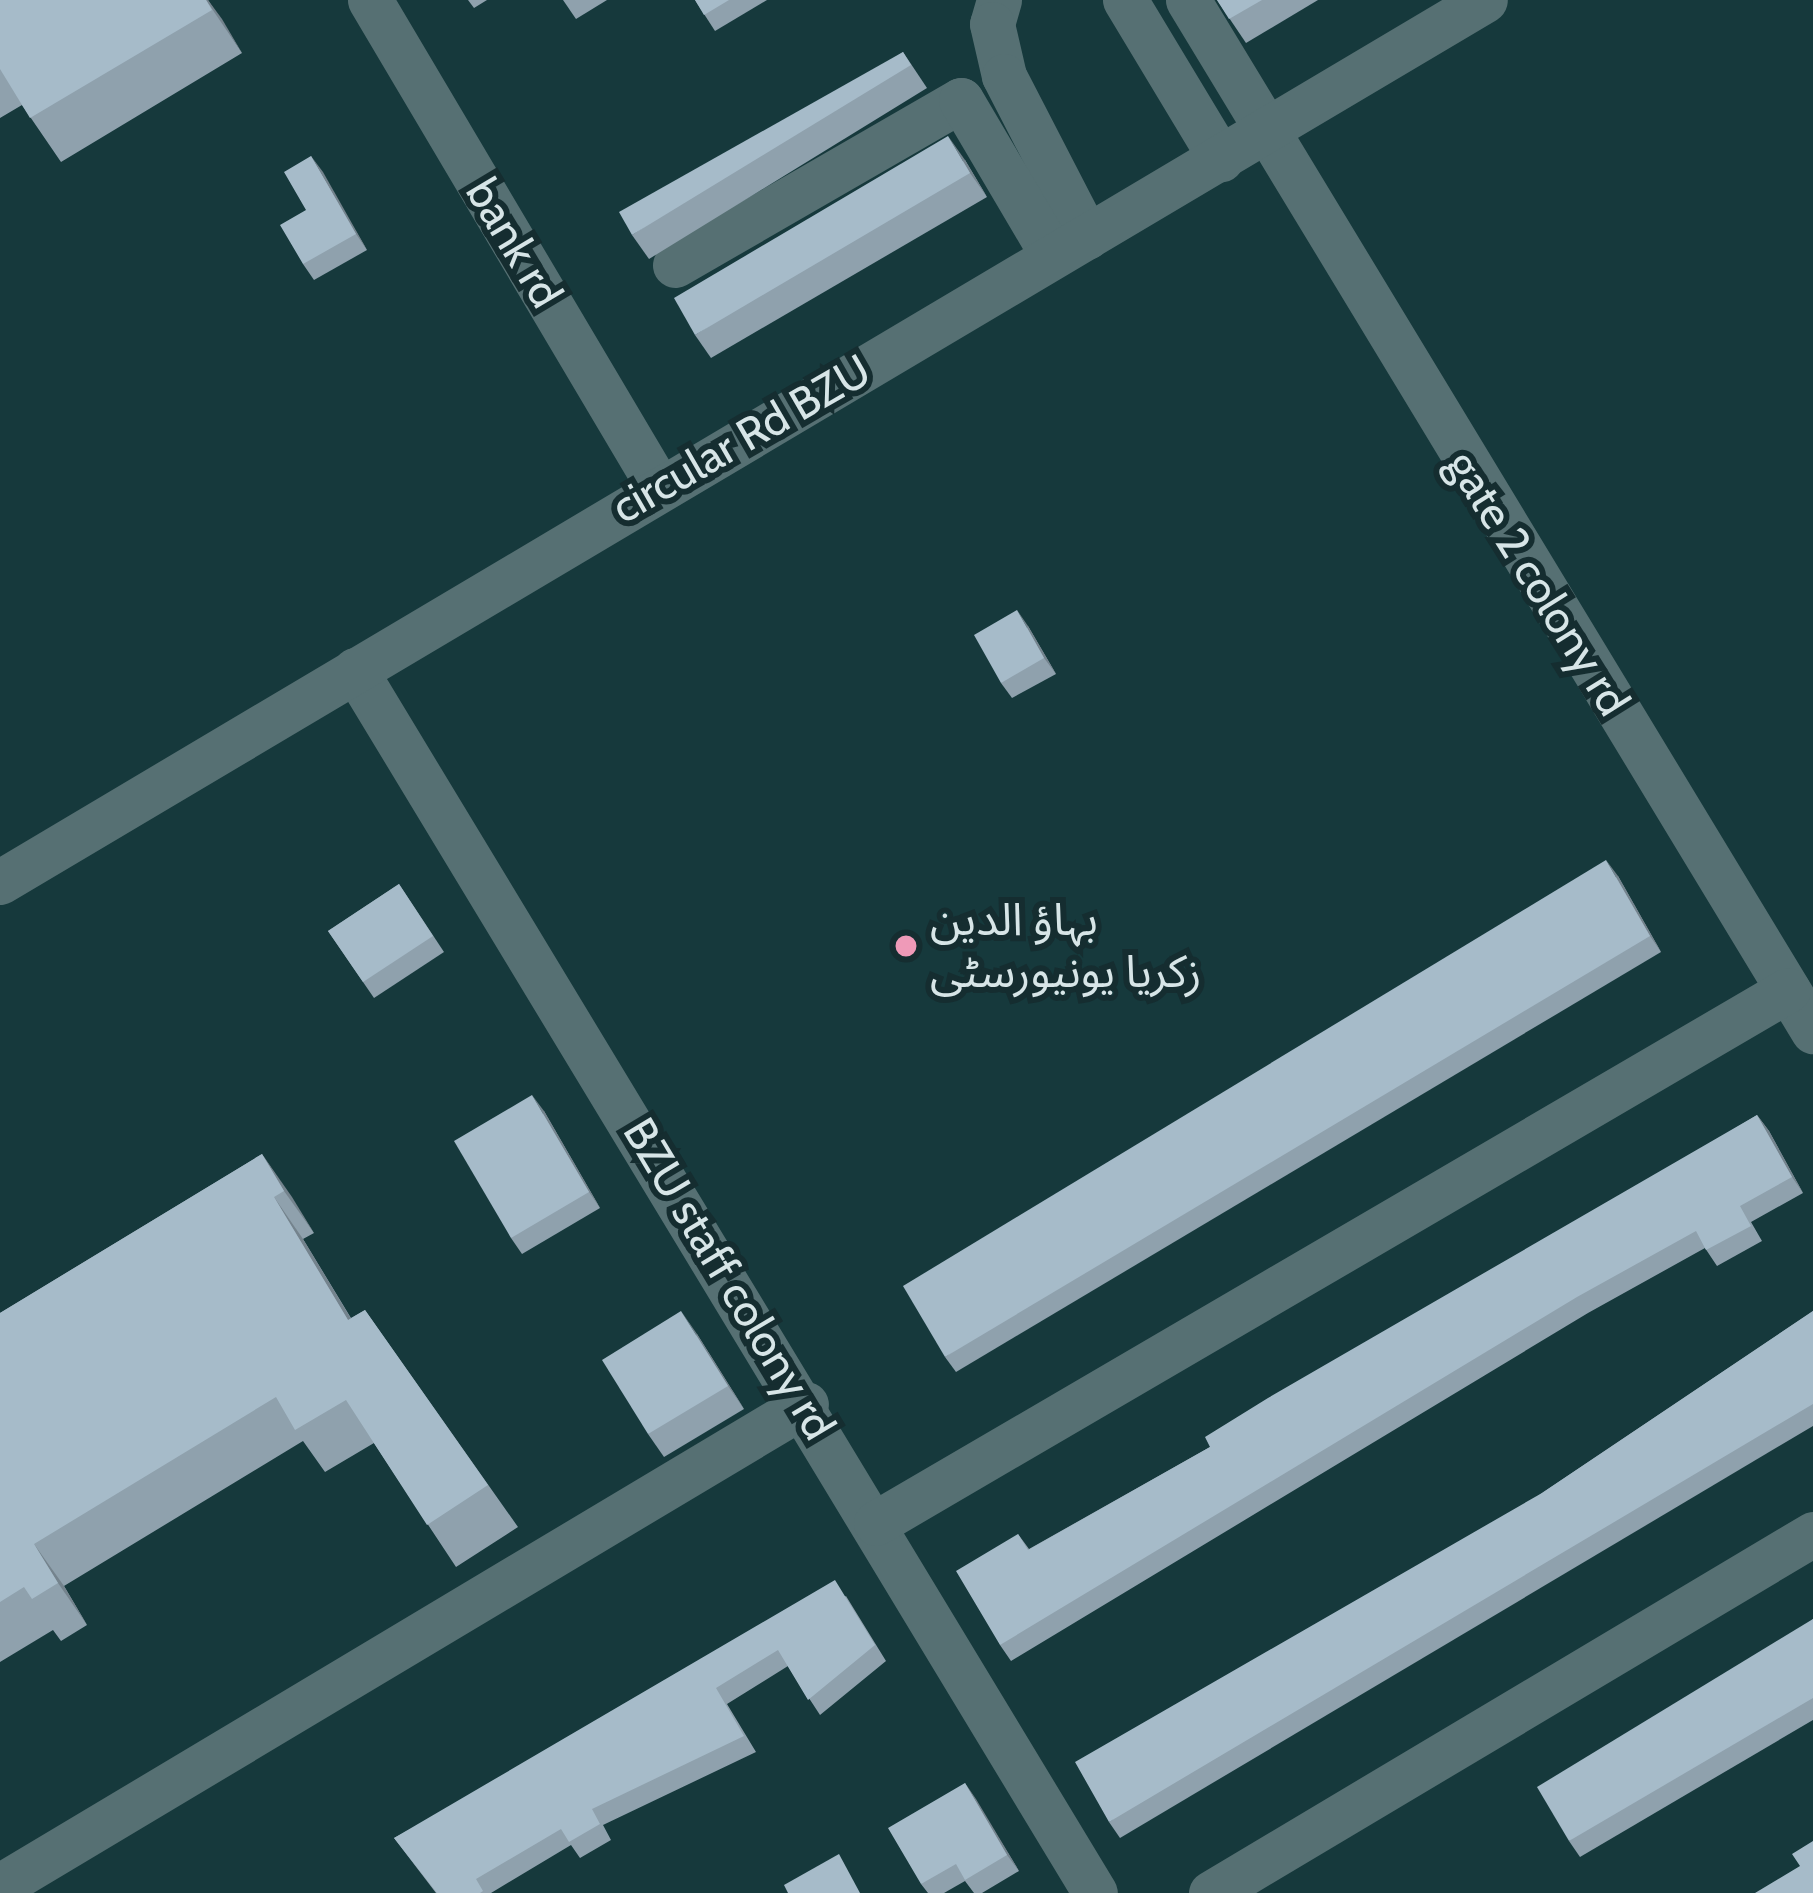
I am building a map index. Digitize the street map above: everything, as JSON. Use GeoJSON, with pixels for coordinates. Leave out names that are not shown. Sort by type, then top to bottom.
{"type":"FeatureCollection","features":[{"type":"Feature","properties":{"kind":"street","name":"bank rd"},"geometry":{"type":"LineString","coordinates":[[370,0],[658,486]]}},
{"type":"Feature","properties":{"kind":"street"},"geometry":{"type":"LineString","coordinates":[[999,0],[992,24],[1004,76],[1070,247]]}},
{"type":"Feature","properties":{"kind":"street"},"geometry":{"type":"LineString","coordinates":[[1125,0],[1221,159]]}},
{"type":"Feature","properties":{"kind":"street","name":"gate 2 colony rd"},"geometry":{"type":"LineString","coordinates":[[1187,0],[1262,134],[1813,1031]]}},
{"type":"Feature","properties":{"kind":"street","name":"circular Rd BZU"},"geometry":{"type":"LineString","coordinates":[[0,882],[658,486],[1485,0]]}},
{"type":"Feature","properties":{"kind":"street"},"geometry":{"type":"LineString","coordinates":[[675,266],[962,100],[1070,247]]}},
{"type":"Feature","properties":{"kind":"street","name":"BZU staff colony rd"},"geometry":{"type":"LineString","coordinates":[[355,670],[806,1404],[1095,1893]]}},
{"type":"Feature","properties":{"kind":"street"},"geometry":{"type":"LineString","coordinates":[[876,1523],[1788,990]]}},
{"type":"Feature","properties":{"kind":"street"},"geometry":{"type":"LineString","coordinates":[[0,1886],[54,1876],[806,1404]]}},
{"type":"Feature","properties":{"kind":"street"},"geometry":{"type":"LineString","coordinates":[[1211,1893],[1813,1534]]}},
{"type":"Feature","properties":{"kind":"shaded area","name":"بہاؤ الدین زکریا یونیورسٹی"},"geometry":{"type":"Polygon","coordinates":[[[0,0],[1813,0],[1813,1893],[0,1893],[0,0]]]}},
{"type":"Feature","properties":{"kind":"building"},"geometry":{"type":"Polygon","coordinates":[[[0,0],[206,0],[212,10],[30,118],[0,69],[0,0]]]}},
{"type":"Feature","properties":{"kind":"building"},"geometry":{"type":"Polygon","coordinates":[[[695,0],[729,0],[704,15],[695,0]]]}},
{"type":"Feature","properties":{"kind":"building"},"geometry":{"type":"Polygon","coordinates":[[[1217,0],[1262,0],[1229,19],[1217,0]]]}},
{"type":"Feature","properties":{"kind":"building"},"geometry":{"type":"Polygon","coordinates":[[[903,52],[911,65],[632,235],[619,212],[903,52]]]}},
{"type":"Feature","properties":{"kind":"building"},"geometry":{"type":"Polygon","coordinates":[[[948,136],[970,173],[695,335],[674,298],[948,136]]]}},
{"type":"Feature","properties":{"kind":"building"},"geometry":{"type":"Polygon","coordinates":[[[311,156],[356,234],[303,264],[280,225],[306,210],[284,172],[311,156]]]}},
{"type":"Feature","properties":{"kind":"building"},"geometry":{"type":"Polygon","coordinates":[[[1017,610],[1044,658],[1001,683],[974,635],[1017,610]]]}},
{"type":"Feature","properties":{"kind":"building"},"geometry":{"type":"Polygon","coordinates":[[[1606,860],[1650,936],[945,1357],[903,1286],[1606,860]]]}},
{"type":"Feature","properties":{"kind":"building"},"geometry":{"type":"Polygon","coordinates":[[[399,884],[433,936],[363,982],[328,931],[399,884]]]}},
{"type":"Feature","properties":{"kind":"building"},"geometry":{"type":"Polygon","coordinates":[[[532,1095],[589,1192],[511,1238],[454,1141],[532,1095]]]}},
{"type":"Feature","properties":{"kind":"building"},"geometry":{"type":"Polygon","coordinates":[[[1757,1115],[1792,1177],[1740,1206],[1751,1226],[1706,1250],[1696,1231],[1577,1297],[1000,1645],[956,1571],[1018,1534],[1028,1550],[1210,1447],[1205,1437],[1268,1398],[1757,1115]]]}},
{"type":"Feature","properties":{"kind":"building"},"geometry":{"type":"Polygon","coordinates":[[[262,1154],[284,1191],[274,1197],[348,1320],[365,1310],[488,1485],[427,1525],[346,1400],[295,1430],[276,1397],[34,1544],[58,1583],[32,1599],[24,1587],[0,1602],[0,1313],[262,1154]]]}},
{"type":"Feature","properties":{"kind":"building"},"geometry":{"type":"Polygon","coordinates":[[[681,1311],[728,1386],[648,1434],[602,1360],[681,1311]]]}},
{"type":"Feature","properties":{"kind":"building"},"geometry":{"type":"Polygon","coordinates":[[[1813,1311],[1813,1404],[1109,1822],[1075,1762],[1542,1493],[1813,1311]]]}},
{"type":"Feature","properties":{"kind":"building"},"geometry":{"type":"Polygon","coordinates":[[[835,1580],[875,1645],[808,1700],[778,1650],[716,1688],[744,1736],[592,1809],[600,1824],[569,1842],[561,1829],[476,1879],[480,1893],[437,1893],[394,1838],[835,1580]]]}},
{"type":"Feature","properties":{"kind":"building"},"geometry":{"type":"Polygon","coordinates":[[[1813,1619],[1813,1698],[1569,1841],[1537,1787],[1813,1619]]]}},
{"type":"Feature","properties":{"kind":"building"},"geometry":{"type":"Polygon","coordinates":[[[965,1783],[1007,1855],[965,1880],[956,1864],[921,1884],[888,1828],[965,1783]]]}},
{"type":"Feature","properties":{"kind":"building"},"geometry":{"type":"Polygon","coordinates":[[[1813,1841],[1813,1893],[1755,1893],[1800,1866],[1792,1854],[1813,1841]]]}},
{"type":"Feature","properties":{"kind":"building"},"geometry":{"type":"Polygon","coordinates":[[[839,1854],[860,1893],[788,1893],[784,1885],[839,1854]]]}},
{"type":"Feature","properties":{"kind":"place","name":"بہاؤ الدین زکریا یونیورسٹی"},"geometry":{"type":"Point","coordinates":[906,946]}}]}
